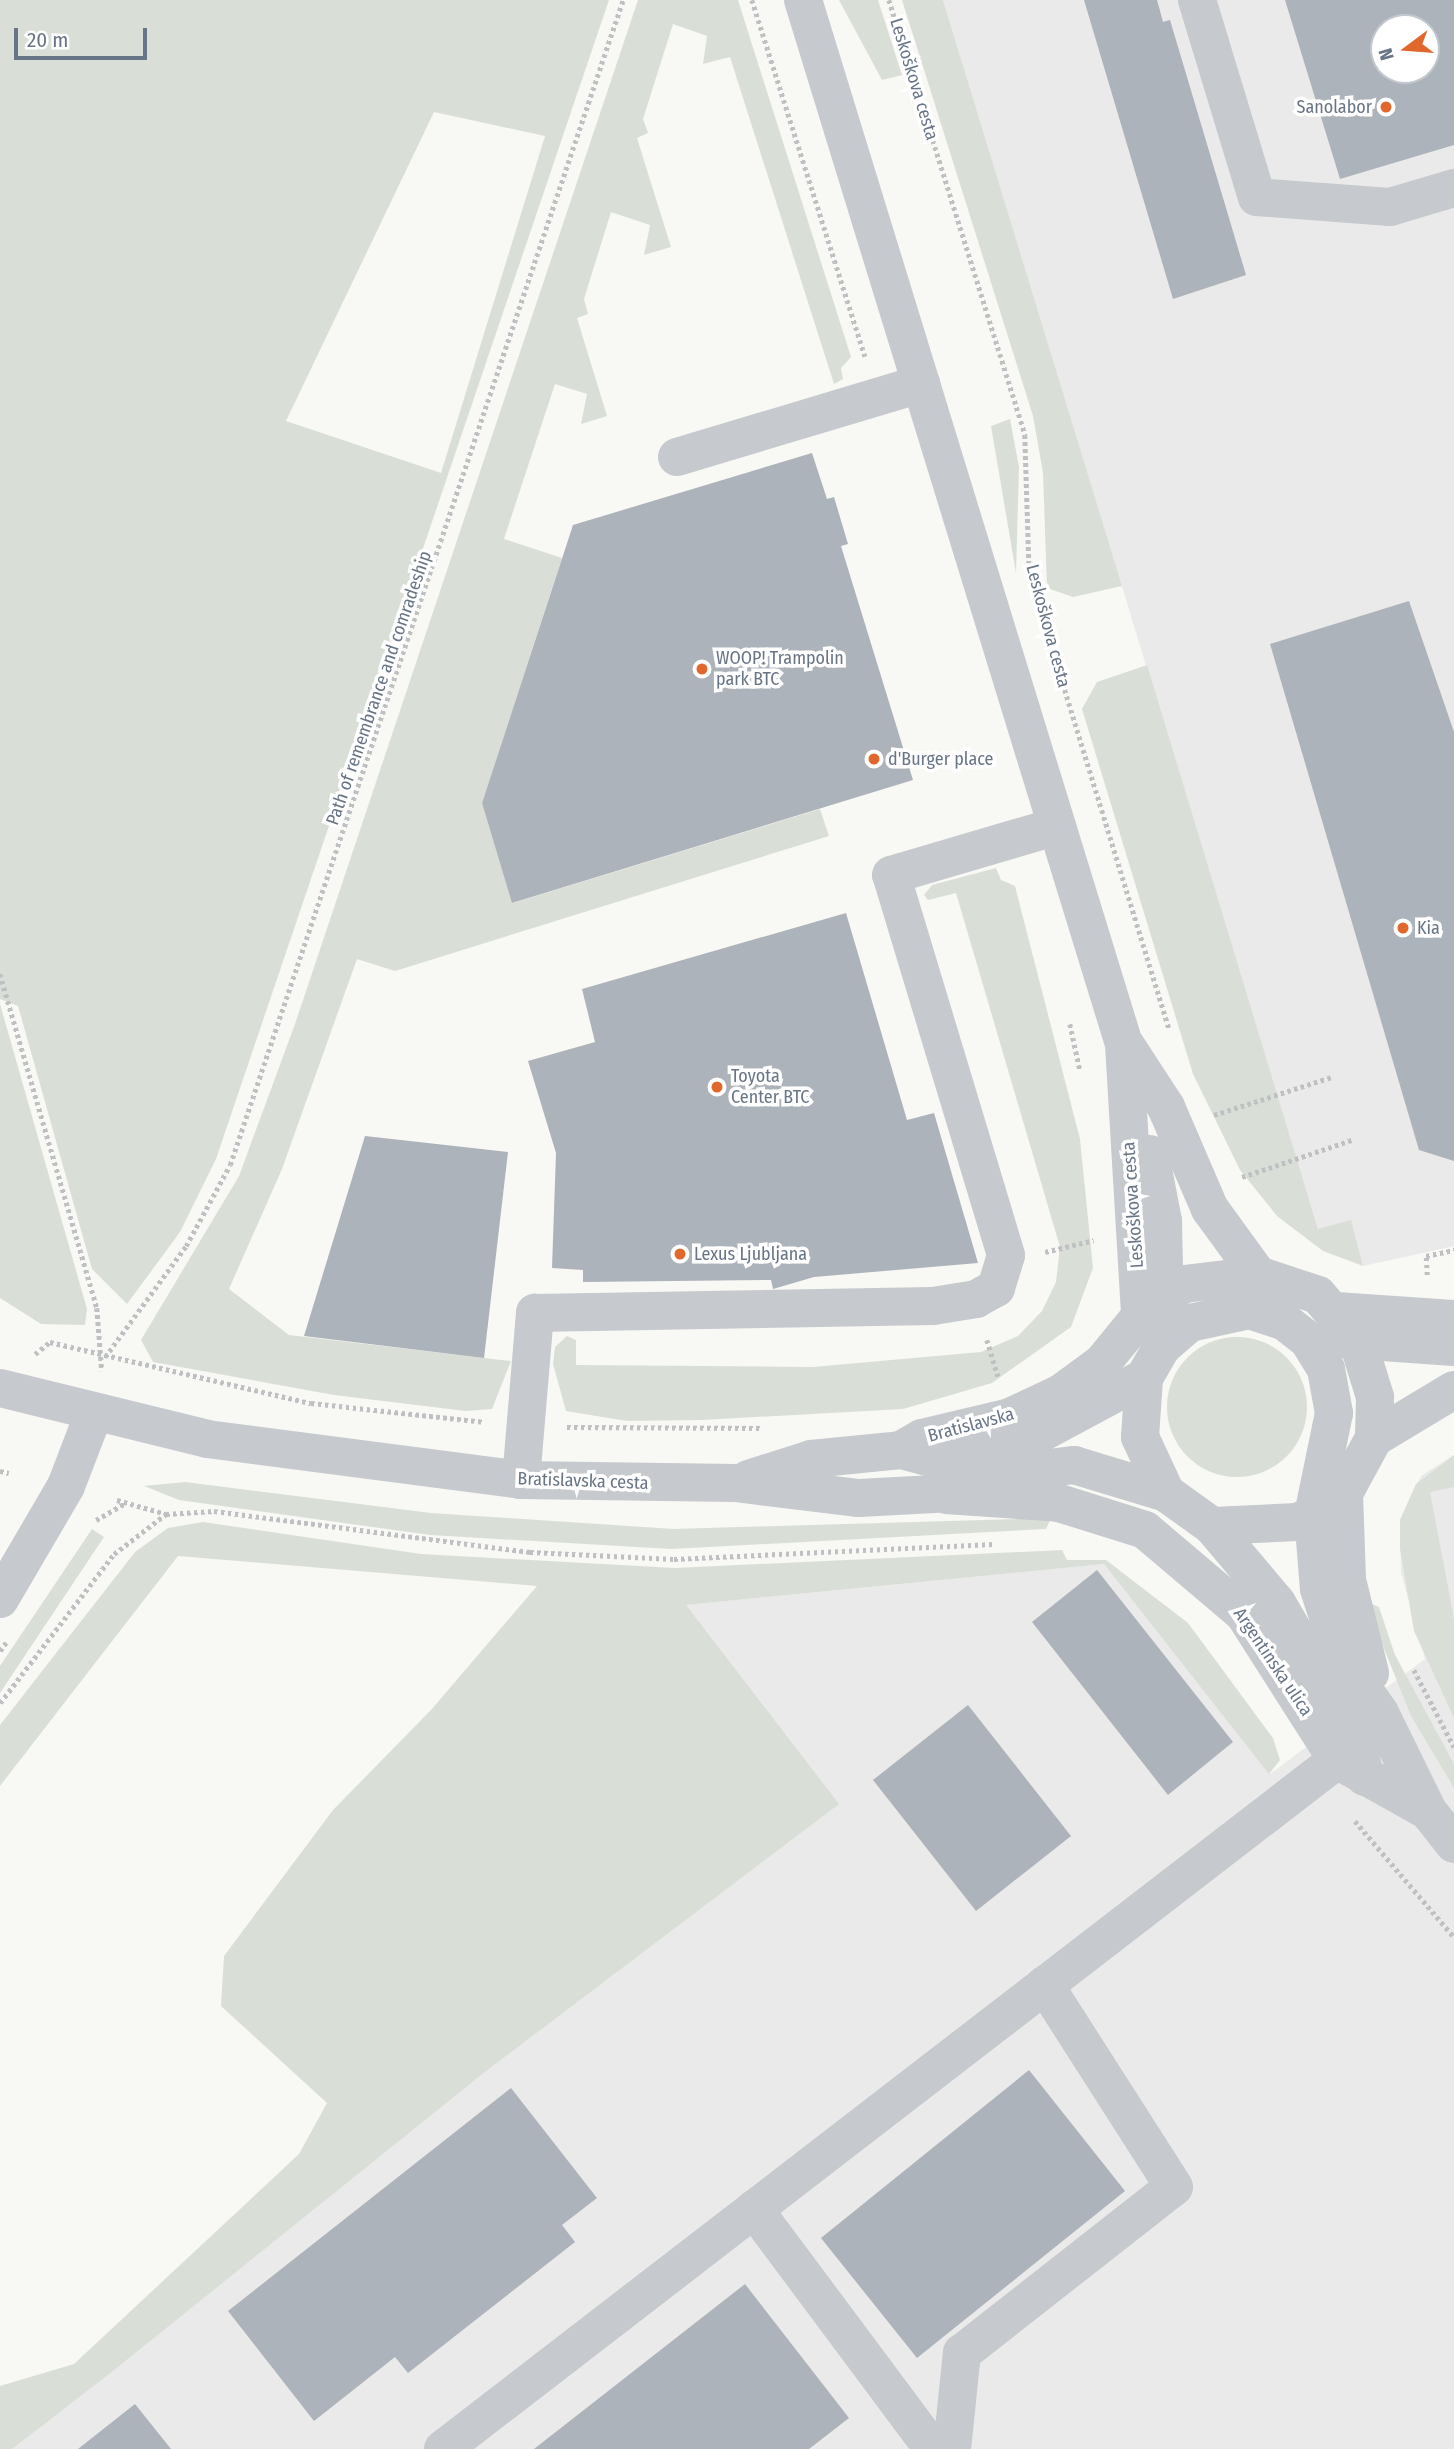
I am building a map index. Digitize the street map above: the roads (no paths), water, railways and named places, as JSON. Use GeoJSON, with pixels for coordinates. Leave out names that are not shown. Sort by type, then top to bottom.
{"type":"FeatureCollection","features":[{"type":"Feature","properties":{"kind":"street","name":"Leskoškova cesta"},"geometry":{"type":"LineString","coordinates":[[803,0],[1124,1044],[1128,1096],[1154,1163],[1153,1362]]}},
{"type":"Feature","properties":{"kind":"street"},"geometry":{"type":"LineString","coordinates":[[1197,0],[1257,197],[1390,207],[1454,188]]}},
{"type":"Feature","properties":{"kind":"street"},"geometry":{"type":"LineString","coordinates":[[677,457],[921,383]]}},
{"type":"Feature","properties":{"kind":"street"},"geometry":{"type":"LineString","coordinates":[[521,1480],[528,1426],[535,1313],[804,1312],[976,1299],[996,1288],[1006,1255],[891,875],[1057,826]]}},
{"type":"Feature","properties":{"kind":"street","name":"Leskoškova cesta"},"geometry":{"type":"LineString","coordinates":[[1124,1044],[1166,1107],[1210,1209],[1258,1275]]}},
{"type":"Feature","properties":{"kind":"street"},"geometry":{"type":"LineString","coordinates":[[1153,1304],[1212,1275],[1258,1275],[1301,1286],[1336,1311],[1358,1342],[1375,1397],[1374,1438],[1344,1493],[1313,1515],[1269,1527],[1212,1526],[1166,1493],[1140,1437],[1153,1362],[1190,1323],[1229,1311],[1266,1314],[1297,1330],[1358,1342],[1454,1347]]}},
{"type":"Feature","properties":{"kind":"street","name":"Bratislavska"},"geometry":{"type":"LineString","coordinates":[[901,1450],[922,1438],[1010,1417],[1061,1394],[1102,1363],[1153,1304]]}},
{"type":"Feature","properties":{"kind":"street"},"geometry":{"type":"LineString","coordinates":[[1336,1311],[1454,1319]]}},
{"type":"Feature","properties":{"kind":"street"},"geometry":{"type":"LineString","coordinates":[[1297,1330],[1326,1369],[1334,1413],[1313,1515]]}},
{"type":"Feature","properties":{"kind":"street","name":"Bratislavska"},"geometry":{"type":"LineString","coordinates":[[735,1483],[811,1459],[901,1450],[928,1457],[1030,1439],[1153,1362]]}},
{"type":"Feature","properties":{"kind":"street","name":"Bratislavska cesta"},"geometry":{"type":"LineString","coordinates":[[0,1388],[94,1413],[307,1455],[521,1480],[735,1483],[859,1498],[934,1493],[1001,1474],[1074,1465],[1166,1493]]}},
{"type":"Feature","properties":{"kind":"street"},"geometry":{"type":"LineString","coordinates":[[1374,1438],[1454,1391]]}},
{"type":"Feature","properties":{"kind":"street"},"geometry":{"type":"LineString","coordinates":[[0,1599],[66,1486],[94,1413]]}},
{"type":"Feature","properties":{"kind":"street","name":"Argentinska ulica"},"geometry":{"type":"LineString","coordinates":[[934,1493],[1059,1503],[1145,1530],[1244,1614],[1351,1769],[1428,1811]]}},
{"type":"Feature","properties":{"kind":"street","name":"Argentinska ulica"},"geometry":{"type":"LineString","coordinates":[[1344,1493],[1347,1580],[1380,1713]]}},
{"type":"Feature","properties":{"kind":"street","name":"Argentinska ulica"},"geometry":{"type":"LineString","coordinates":[[1313,1515],[1319,1589],[1337,1646],[1380,1713],[1428,1811],[1454,1844]]}},
{"type":"Feature","properties":{"kind":"street","name":"Argentinska ulica"},"geometry":{"type":"LineString","coordinates":[[1212,1526],[1277,1603],[1357,1740],[1351,1769]]}},
{"type":"Feature","properties":{"kind":"street"},"geometry":{"type":"LineString","coordinates":[[443,2449],[1045,1985],[1351,1769]]}},
{"type":"Feature","properties":{"kind":"street"},"geometry":{"type":"LineString","coordinates":[[952,2449],[961,2353],[1174,2187],[1045,1985]]}},
{"type":"Feature","properties":{"kind":"street"},"geometry":{"type":"LineString","coordinates":[[754,2209],[933,2449]]}},
{"type":"Feature","properties":{"kind":"place","name":"Sanolabor"},"geometry":{"type":"Point","coordinates":[1386,107]}},
{"type":"Feature","properties":{"kind":"place","name":"WOOP! Trampolin park BTC"},"geometry":{"type":"Point","coordinates":[702,669]}},
{"type":"Feature","properties":{"kind":"place","name":"d'Burger place"},"geometry":{"type":"Point","coordinates":[874,759]}},
{"type":"Feature","properties":{"kind":"place","name":"Kia"},"geometry":{"type":"Point","coordinates":[1403,928]}},
{"type":"Feature","properties":{"kind":"place","name":"Toyota Center BTC"},"geometry":{"type":"Point","coordinates":[717,1087]}},
{"type":"Feature","properties":{"kind":"place","name":"Lexus Ljubljana"},"geometry":{"type":"Point","coordinates":[680,1254]}}]}
